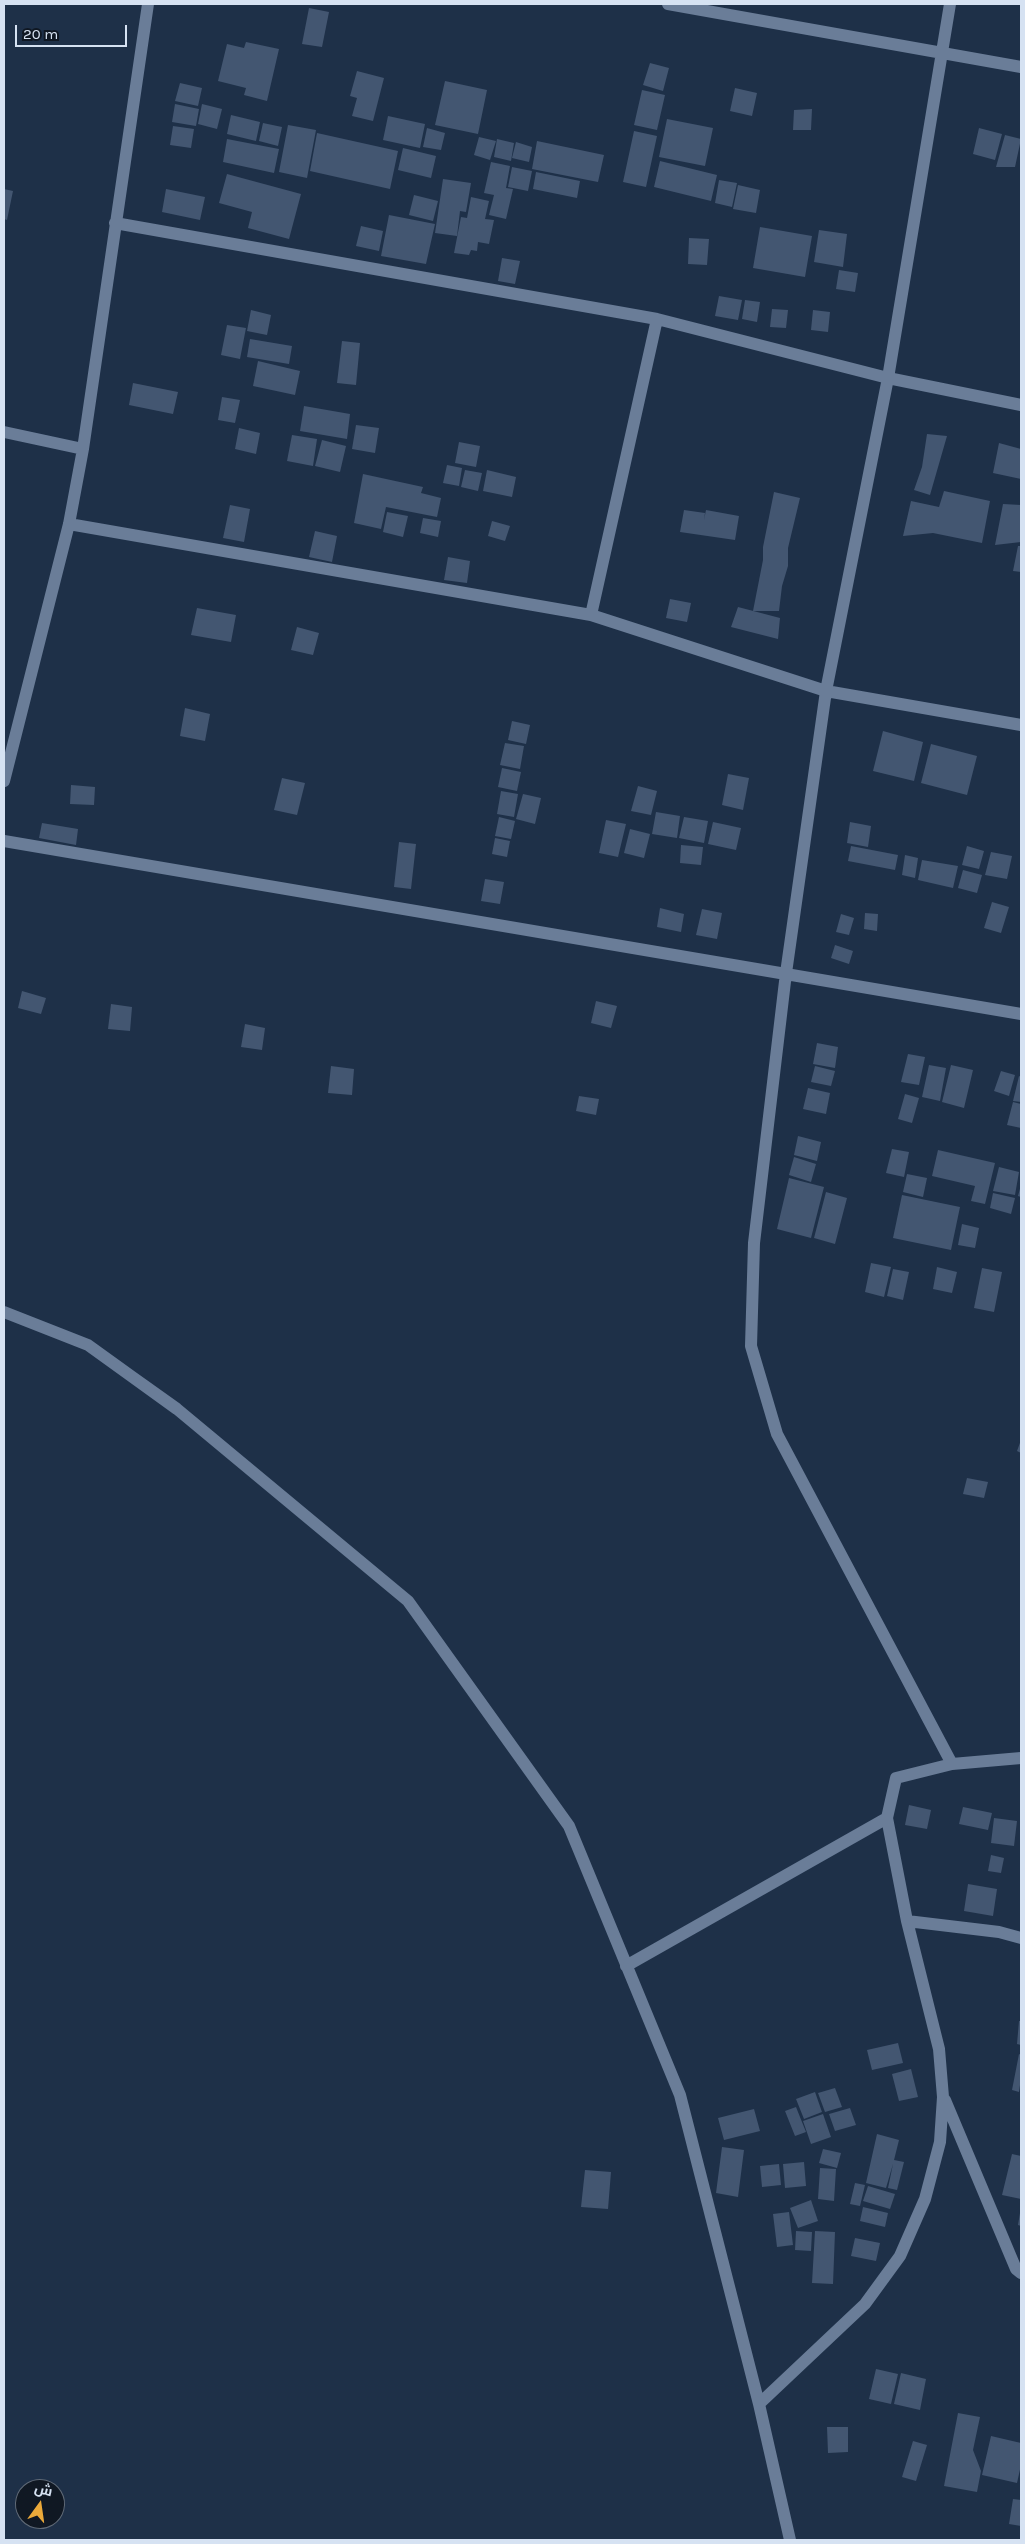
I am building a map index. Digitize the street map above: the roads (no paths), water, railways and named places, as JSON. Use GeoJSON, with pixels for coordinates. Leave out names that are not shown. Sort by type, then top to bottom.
{"type":"FeatureCollection","features":[{"type":"Feature","properties":{"kind":"street"},"geometry":{"type":"LineString","coordinates":[[4,781],[69,524],[83,449],[148,4]]}},
{"type":"Feature","properties":{"kind":"street"},"geometry":{"type":"LineString","coordinates":[[668,4],[1021,67]]}},
{"type":"Feature","properties":{"kind":"street"},"geometry":{"type":"LineString","coordinates":[[950,4],[888,378],[826,691],[786,973],[754,1243],[751,1346],[777,1434],[952,1764]]}},
{"type":"Feature","properties":{"kind":"street"},"geometry":{"type":"LineString","coordinates":[[115,223],[657,318],[888,378],[1021,405]]}},
{"type":"Feature","properties":{"kind":"street"},"geometry":{"type":"LineString","coordinates":[[591,616],[657,318]]}},
{"type":"Feature","properties":{"kind":"street"},"geometry":{"type":"LineString","coordinates":[[4,432],[83,449]]}},
{"type":"Feature","properties":{"kind":"street"},"geometry":{"type":"LineString","coordinates":[[69,524],[591,616],[826,691],[1021,725]]}},
{"type":"Feature","properties":{"kind":"street"},"geometry":{"type":"LineString","coordinates":[[4,841],[1021,1014]]}},
{"type":"Feature","properties":{"kind":"street"},"geometry":{"type":"LineString","coordinates":[[4,1312],[88,1345],[147,1387],[177,1409],[408,1601],[569,1826],[680,2095],[759,2404],[790,2540]]}},
{"type":"Feature","properties":{"kind":"street"},"geometry":{"type":"LineString","coordinates":[[759,2404],[865,2304],[900,2256],[925,2199],[940,2142],[944,2097],[938,2049],[907,1921],[887,1818],[896,1778],[952,1764],[1021,1758]]}},
{"type":"Feature","properties":{"kind":"street"},"geometry":{"type":"LineString","coordinates":[[626,1966],[887,1818]]}},
{"type":"Feature","properties":{"kind":"street"},"geometry":{"type":"LineString","coordinates":[[907,1921],[990,1931],[1021,1938]]}},
{"type":"Feature","properties":{"kind":"street"},"geometry":{"type":"LineString","coordinates":[[944,2097],[1016,2268],[1021,2273]]}}]}
